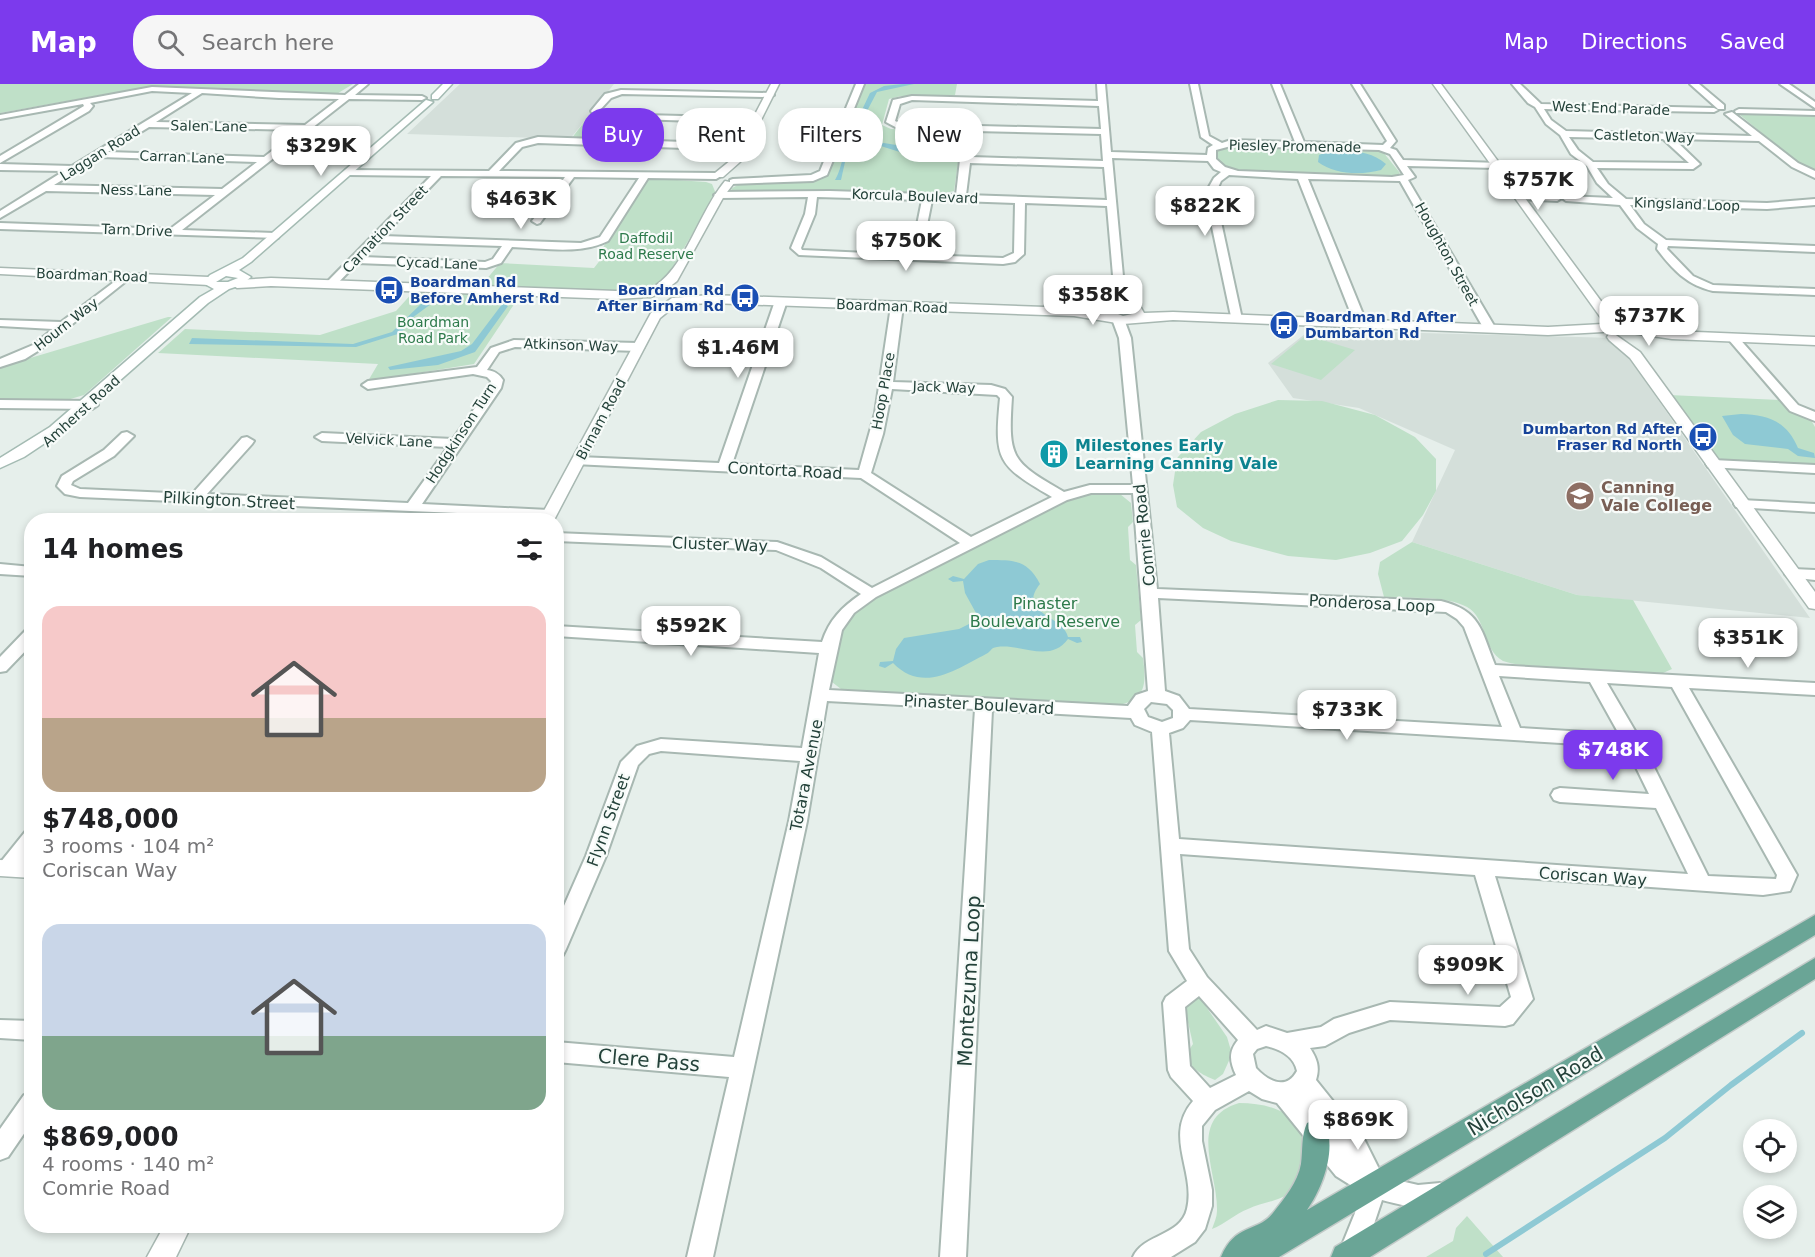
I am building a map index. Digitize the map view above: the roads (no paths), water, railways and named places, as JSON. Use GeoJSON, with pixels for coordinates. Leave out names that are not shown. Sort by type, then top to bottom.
{"type":"FeatureCollection","features":[{"type":"Feature","properties":{"kind":"main road","name":"Nicholson Road"},"geometry":{"type":"LineString","coordinates":[[1253,1257],[1815,924]]}},
{"type":"Feature","properties":{"kind":"main road"},"geometry":{"type":"LineString","coordinates":[[1349,1255],[1815,968]]}},
{"type":"Feature","properties":{"kind":"main road"},"geometry":{"type":"LineString","coordinates":[[1235,1257],[1244,1245],[1281,1225],[1304,1192],[1314,1166],[1316,1131]]}},
{"type":"Feature","properties":{"kind":"street"},"geometry":{"type":"LineString","coordinates":[[174,231],[364,84]]}},
{"type":"Feature","properties":{"kind":"street"},"geometry":{"type":"LineString","coordinates":[[216,278],[247,260],[349,172],[426,100],[448,84]]}},
{"type":"Feature","properties":{"kind":"street"},"geometry":{"type":"LineString","coordinates":[[763,108],[775,84]]}},
{"type":"Feature","properties":{"kind":"street"},"geometry":{"type":"LineString","coordinates":[[349,172],[438,174],[493,172],[734,180],[813,178],[824,173],[860,84]]}},
{"type":"Feature","properties":{"kind":"street","name":"Comrie Road"},"geometry":{"type":"LineString","coordinates":[[1101,84],[1150,593],[1157,696]]}},
{"type":"Feature","properties":{"kind":"street"},"geometry":{"type":"LineString","coordinates":[[1194,84],[1205,137],[1219,145]]}},
{"type":"Feature","properties":{"kind":"street"},"geometry":{"type":"LineString","coordinates":[[1276,84],[1301,145]]}},
{"type":"Feature","properties":{"kind":"street"},"geometry":{"type":"LineString","coordinates":[[1356,84],[1392,141],[1385,148]]}},
{"type":"Feature","properties":{"kind":"street"},"geometry":{"type":"LineString","coordinates":[[1437,84],[1815,604]]}},
{"type":"Feature","properties":{"kind":"street","name":"West End Parade"},"geometry":{"type":"LineString","coordinates":[[1516,84],[1531,101],[1539,106],[1717,108],[1740,111],[1815,113]]}},
{"type":"Feature","properties":{"kind":"street"},"geometry":{"type":"LineString","coordinates":[[1694,84],[1717,108]]}},
{"type":"Feature","properties":{"kind":"street"},"geometry":{"type":"LineString","coordinates":[[1784,84],[1815,106]]}},
{"type":"Feature","properties":{"kind":"street"},"geometry":{"type":"LineString","coordinates":[[598,108],[616,88],[770,95]]}},
{"type":"Feature","properties":{"kind":"street"},"geometry":{"type":"LineString","coordinates":[[0,117],[152,89],[426,100]]}},
{"type":"Feature","properties":{"kind":"street","name":"Laggan Road"},"geometry":{"type":"LineString","coordinates":[[0,215],[200,90]]}},
{"type":"Feature","properties":{"kind":"street"},"geometry":{"type":"LineString","coordinates":[[895,124],[890,122],[896,102],[901,99],[963,96],[1103,104]]}},
{"type":"Feature","properties":{"kind":"street"},"geometry":{"type":"LineString","coordinates":[[0,160],[86,109],[89,106],[84,102]]}},
{"type":"Feature","properties":{"kind":"street"},"geometry":{"type":"LineString","coordinates":[[1539,106],[1540,112],[1564,134],[1566,142],[1591,165],[1693,166],[1695,164],[1665,136]]}},
{"type":"Feature","properties":{"kind":"street","name":"West End Parade"},"geometry":{"type":"LineString","coordinates":[[1717,108],[1729,114],[1738,114],[1740,111]]}},
{"type":"Feature","properties":{"kind":"street"},"geometry":{"type":"LineString","coordinates":[[1729,114],[1795,165],[1815,175]]}},
{"type":"Feature","properties":{"kind":"street","name":"Salen Lane"},"geometry":{"type":"LineString","coordinates":[[146,124],[308,128]]}},
{"type":"Feature","properties":{"kind":"street"},"geometry":{"type":"LineString","coordinates":[[983,128],[1106,132]]}},
{"type":"Feature","properties":{"kind":"street","name":"Castleton Way"},"geometry":{"type":"LineString","coordinates":[[1564,134],[1763,139]]}},
{"type":"Feature","properties":{"kind":"street"},"geometry":{"type":"LineString","coordinates":[[493,172],[519,145],[526,142],[582,143]]}},
{"type":"Feature","properties":{"kind":"street","name":"Piesley Promenade"},"geometry":{"type":"LineString","coordinates":[[1401,163],[1393,152],[1385,148],[1240,143],[1219,145],[1210,149],[1210,158],[1214,165],[1227,172],[1248,176],[1403,179]]}},
{"type":"Feature","properties":{"kind":"street","name":"Carran Lane"},"geometry":{"type":"LineString","coordinates":[[99,154],[265,160]]}},
{"type":"Feature","properties":{"kind":"street"},"geometry":{"type":"LineString","coordinates":[[983,160],[1210,158]]}},
{"type":"Feature","properties":{"kind":"street"},"geometry":{"type":"LineString","coordinates":[[734,180],[735,162]]}},
{"type":"Feature","properties":{"kind":"street"},"geometry":{"type":"LineString","coordinates":[[716,179],[735,162]]}},
{"type":"Feature","properties":{"kind":"street"},"geometry":{"type":"LineString","coordinates":[[961,197],[964,162]]}},
{"type":"Feature","properties":{"kind":"street"},"geometry":{"type":"LineString","coordinates":[[1401,163],[1497,165]]}},
{"type":"Feature","properties":{"kind":"street"},"geometry":{"type":"LineString","coordinates":[[1401,163],[1410,174],[1403,179]]}},
{"type":"Feature","properties":{"kind":"street"},"geometry":{"type":"LineString","coordinates":[[1591,165],[1594,174],[1624,202]]}},
{"type":"Feature","properties":{"kind":"street"},"geometry":{"type":"LineString","coordinates":[[0,167],[74,169]]}},
{"type":"Feature","properties":{"kind":"street"},"geometry":{"type":"LineString","coordinates":[[1227,172],[1217,180],[1210,194],[1236,319]]}},
{"type":"Feature","properties":{"kind":"street","name":"Carnation Street"},"geometry":{"type":"LineString","coordinates":[[331,284],[438,174]]}},
{"type":"Feature","properties":{"kind":"street"},"geometry":{"type":"LineString","coordinates":[[537,222],[572,174]]}},
{"type":"Feature","properties":{"kind":"street"},"geometry":{"type":"LineString","coordinates":[[375,239],[581,246],[594,244],[604,239],[645,176]]}},
{"type":"Feature","properties":{"kind":"street"},"geometry":{"type":"LineString","coordinates":[[1302,177],[1361,324]]}},
{"type":"Feature","properties":{"kind":"street"},"geometry":{"type":"LineString","coordinates":[[716,179],[719,195]]}},
{"type":"Feature","properties":{"kind":"street","name":"Houghton Street"},"geometry":{"type":"LineString","coordinates":[[1403,179],[1490,329]]}},
{"type":"Feature","properties":{"kind":"street","name":"Birnam Road"},"geometry":{"type":"LineString","coordinates":[[549,513],[655,316],[676,293],[719,195],[734,180]]}},
{"type":"Feature","properties":{"kind":"street","name":"Ness Lane"},"geometry":{"type":"LineString","coordinates":[[46,188],[225,192]]}},
{"type":"Feature","properties":{"kind":"street"},"geometry":{"type":"LineString","coordinates":[[813,194],[810,214],[796,248],[799,252],[1003,261],[1019,254],[1020,199]]}},
{"type":"Feature","properties":{"kind":"street","name":"Korcula Boulevard"},"geometry":{"type":"LineString","coordinates":[[719,195],[928,196],[1112,203]]}},
{"type":"Feature","properties":{"kind":"street"},"geometry":{"type":"LineString","coordinates":[[915,258],[928,196]]}},
{"type":"Feature","properties":{"kind":"street"},"geometry":{"type":"LineString","coordinates":[[1520,197],[1624,202]]}},
{"type":"Feature","properties":{"kind":"street","name":"Kingsland Loop"},"geometry":{"type":"LineString","coordinates":[[1664,243],[1651,237],[1627,210],[1624,202],[1767,206],[1815,202]]}},
{"type":"Feature","properties":{"kind":"street","name":"Tarn Drive"},"geometry":{"type":"LineString","coordinates":[[0,226],[274,236]]}},
{"type":"Feature","properties":{"kind":"street"},"geometry":{"type":"LineString","coordinates":[[1815,249],[1664,243],[1662,249],[1689,281],[1697,285],[1713,288],[1815,292]]}},
{"type":"Feature","properties":{"kind":"street","name":"Cycad Lane"},"geometry":{"type":"LineString","coordinates":[[355,260],[486,264],[497,261],[510,244]]}},
{"type":"Feature","properties":{"kind":"street"},"geometry":{"type":"LineString","coordinates":[[237,280],[247,260]]}},
{"type":"Feature","properties":{"kind":"street","name":"Boardman Road"},"geometry":{"type":"LineString","coordinates":[[0,271],[616,295],[653,296],[676,293],[710,299],[781,302],[1123,313],[1490,329],[1617,330],[1672,335],[1815,341]]}},
{"type":"Feature","properties":{"kind":"street","name":"Hourn Way"},"geometry":{"type":"LineString","coordinates":[[0,363],[29,353],[126,276]]}},
{"type":"Feature","properties":{"kind":"street","name":"Boardman Road"},"geometry":{"type":"LineString","coordinates":[[216,278],[237,280]]}},
{"type":"Feature","properties":{"kind":"street","name":"Amherst Road"},"geometry":{"type":"LineString","coordinates":[[204,300],[216,278]]}},
{"type":"Feature","properties":{"kind":"street","name":"Amherst Road"},"geometry":{"type":"LineString","coordinates":[[0,471],[48,443],[204,300],[237,280]]}},
{"type":"Feature","properties":{"kind":"street","name":"Comrie Road"},"geometry":{"type":"LineString","coordinates":[[1119,287],[1118,298],[1123,313]]}},
{"type":"Feature","properties":{"kind":"street","name":"Birnam Road"},"geometry":{"type":"LineString","coordinates":[[653,296],[676,293]]}},
{"type":"Feature","properties":{"kind":"street"},"geometry":{"type":"LineString","coordinates":[[653,296],[655,316]]}},
{"type":"Feature","properties":{"kind":"street"},"geometry":{"type":"LineString","coordinates":[[724,467],[781,302]]}},
{"type":"Feature","properties":{"kind":"street","name":"Hoop Place"},"geometry":{"type":"LineString","coordinates":[[864,474],[870,459],[886,385],[897,306]]}},
{"type":"Feature","properties":{"kind":"street"},"geometry":{"type":"LineString","coordinates":[[0,323],[63,326]]}},
{"type":"Feature","properties":{"kind":"street"},"geometry":{"type":"LineString","coordinates":[[1617,330],[1635,355]]}},
{"type":"Feature","properties":{"kind":"street"},"geometry":{"type":"LineString","coordinates":[[1733,338],[1794,408],[1815,417]]}},
{"type":"Feature","properties":{"kind":"street","name":"Atkinson Way"},"geometry":{"type":"LineString","coordinates":[[480,371],[498,348],[514,343],[638,347]]}},
{"type":"Feature","properties":{"kind":"street","name":"Hodgkinson Turn"},"geometry":{"type":"LineString","coordinates":[[368,385],[480,371],[491,374],[498,383],[412,508]]}},
{"type":"Feature","properties":{"kind":"street","name":"Jack Way"},"geometry":{"type":"LineString","coordinates":[[886,385],[991,389],[1001,392],[1006,397],[1004,446],[1010,460],[1023,472],[1062,497]]}},
{"type":"Feature","properties":{"kind":"street"},"geometry":{"type":"LineString","coordinates":[[0,404],[88,405]]}},
{"type":"Feature","properties":{"kind":"street","name":"Amherst Road"},"geometry":{"type":"LineString","coordinates":[[0,464],[38,442],[88,405]]}},
{"type":"Feature","properties":{"kind":"street","name":"Pilkington Street"},"geometry":{"type":"LineString","coordinates":[[127,436],[109,453],[67,479],[64,486],[70,491],[80,493],[487,513]]}},
{"type":"Feature","properties":{"kind":"street","name":"Velvick Lane"},"geometry":{"type":"LineString","coordinates":[[322,437],[457,443]]}},
{"type":"Feature","properties":{"kind":"street"},"geometry":{"type":"LineString","coordinates":[[195,499],[247,441]]}},
{"type":"Feature","properties":{"kind":"street","name":"Contorta Road"},"geometry":{"type":"LineString","coordinates":[[579,460],[864,474],[970,543]]}},
{"type":"Feature","properties":{"kind":"street"},"geometry":{"type":"LineString","coordinates":[[1713,464],[1815,469]]}},
{"type":"Feature","properties":{"kind":"street","name":"Totara Avenue"},"geometry":{"type":"LineString","coordinates":[[700,1257],[798,821],[822,695],[828,648],[834,629],[848,610],[871,594],[1062,497],[1090,489],[1139,489]]}},
{"type":"Feature","properties":{"kind":"street"},"geometry":{"type":"LineString","coordinates":[[1742,504],[1815,508]]}},
{"type":"Feature","properties":{"kind":"street"},"geometry":{"type":"LineString","coordinates":[[353,513],[358,505]]}},
{"type":"Feature","properties":{"kind":"street","name":"Cluster Way"},"geometry":{"type":"LineString","coordinates":[[564,537],[777,546],[804,553],[829,564],[871,594]]}},
{"type":"Feature","properties":{"kind":"street"},"geometry":{"type":"LineString","coordinates":[[0,569],[24,571]]}},
{"type":"Feature","properties":{"kind":"street"},"geometry":{"type":"LineString","coordinates":[[1793,574],[1815,575]]}},
{"type":"Feature","properties":{"kind":"street","name":"Ponderosa Loop"},"geometry":{"type":"LineString","coordinates":[[1150,593],[1441,606],[1455,609],[1465,615],[1472,627],[1513,733]]}},
{"type":"Feature","properties":{"kind":"street"},"geometry":{"type":"LineString","coordinates":[[564,632],[828,648]]}},
{"type":"Feature","properties":{"kind":"street"},"geometry":{"type":"LineString","coordinates":[[0,668],[24,642]]}},
{"type":"Feature","properties":{"kind":"street"},"geometry":{"type":"LineString","coordinates":[[1488,670],[1643,678],[1680,683],[1815,689]]}},
{"type":"Feature","properties":{"kind":"street"},"geometry":{"type":"LineString","coordinates":[[1595,676],[1632,741],[1702,883]]}},
{"type":"Feature","properties":{"kind":"street","name":"Coriscan Way"},"geometry":{"type":"LineString","coordinates":[[1171,846],[1763,887],[1783,886],[1787,875],[1680,683]]}},
{"type":"Feature","properties":{"kind":"street","name":"Pinaster Boulevard"},"geometry":{"type":"LineString","coordinates":[[822,695],[1136,712]]}},
{"type":"Feature","properties":{"kind":"street"},"geometry":{"type":"LineString","coordinates":[[1157,696],[1173,700],[1183,714],[1177,724],[1160,728],[1141,721],[1136,712],[1137,703],[1142,699],[1157,696]]}},
{"type":"Feature","properties":{"kind":"street","name":"Montezuma Loop"},"geometry":{"type":"LineString","coordinates":[[953,1257],[984,705]]}},
{"type":"Feature","properties":{"kind":"street"},"geometry":{"type":"LineString","coordinates":[[1183,714],[1632,741]]}},
{"type":"Feature","properties":{"kind":"street"},"geometry":{"type":"LineString","coordinates":[[1160,728],[1179,951],[1200,983],[1251,1040]]}},
{"type":"Feature","properties":{"kind":"street","name":"Flynn Street"},"geometry":{"type":"LineString","coordinates":[[564,930],[596,856],[630,762],[643,750],[661,745],[810,754]]}},
{"type":"Feature","properties":{"kind":"street"},"geometry":{"type":"LineString","coordinates":[[1560,795],[1663,802]]}},
{"type":"Feature","properties":{"kind":"street"},"geometry":{"type":"LineString","coordinates":[[3,868],[24,846]]}},
{"type":"Feature","properties":{"kind":"street"},"geometry":{"type":"LineString","coordinates":[[3,868],[24,869]]}},
{"type":"Feature","properties":{"kind":"street"},"geometry":{"type":"LineString","coordinates":[[1325,1036],[1297,1079],[1260,1087],[1250,1080],[1241,1064],[1244,1046],[1251,1040],[1266,1036],[1288,1042],[1325,1036],[1341,1026],[1390,1011],[1505,1017],[1522,999],[1483,868]]}},
{"type":"Feature","properties":{"kind":"street"},"geometry":{"type":"LineString","coordinates":[[1200,983],[1174,1003],[1179,1070],[1208,1102]]}},
{"type":"Feature","properties":{"kind":"street"},"geometry":{"type":"LineString","coordinates":[[0,1029],[24,1030]]}},
{"type":"Feature","properties":{"kind":"street"},"geometry":{"type":"LineString","coordinates":[[1288,1042],[1301,1054],[1297,1079],[1316,1131],[1344,1168],[1373,1186],[1418,1197],[1447,1195]]}},
{"type":"Feature","properties":{"kind":"street","name":"Clere Pass"},"geometry":{"type":"LineString","coordinates":[[564,1053],[741,1068]]}},
{"type":"Feature","properties":{"kind":"street"},"geometry":{"type":"LineString","coordinates":[[1297,1079],[1364,1156],[1373,1186],[1364,1222],[1349,1255]]}},
{"type":"Feature","properties":{"kind":"street"},"geometry":{"type":"LineString","coordinates":[[1146,1257],[1187,1233],[1202,1205],[1191,1134],[1194,1116],[1208,1102],[1250,1080]]}},
{"type":"Feature","properties":{"kind":"street"},"geometry":{"type":"LineString","coordinates":[[0,1149],[24,1114]]}},
{"type":"Feature","properties":{"kind":"street"},"geometry":{"type":"LineString","coordinates":[[161,1257],[174,1233]]}},
{"type":"Feature","properties":{"kind":"water"},"geometry":{"type":"Polygon","coordinates":[[[914,84],[877,92],[869,108],[863,108],[870,93],[884,86],[914,84]]]}},
{"type":"Feature","properties":{"kind":"water"},"geometry":{"type":"Polygon","coordinates":[[[883,143],[895,145],[895,150],[883,147],[883,143]]]}},
{"type":"Feature","properties":{"kind":"water"},"geometry":{"type":"Polygon","coordinates":[[[1346,150],[1372,155],[1386,164],[1381,170],[1357,173],[1340,172],[1318,162],[1319,155],[1329,151],[1346,150]]]}},
{"type":"Feature","properties":{"kind":"water"},"geometry":{"type":"Polygon","coordinates":[[[842,162],[845,162],[841,180],[835,180],[842,162]]]}},
{"type":"Feature","properties":{"kind":"water"},"geometry":{"type":"Polygon","coordinates":[[[503,303],[508,306],[475,352],[438,365],[390,370],[388,367],[461,351],[472,344],[503,303]]]}},
{"type":"Feature","properties":{"kind":"water"},"geometry":{"type":"Polygon","coordinates":[[[421,304],[431,304],[412,318],[401,333],[356,347],[189,344],[192,338],[353,344],[392,332],[421,304]]]}},
{"type":"Feature","properties":{"kind":"water"},"geometry":{"type":"Polygon","coordinates":[[[1741,414],[1776,421],[1788,431],[1798,448],[1814,453],[1815,458],[1798,456],[1788,449],[1745,444],[1733,435],[1722,416],[1741,414]]]}},
{"type":"Feature","properties":{"kind":"water"},"geometry":{"type":"Polygon","coordinates":[[[989,560],[1013,561],[1030,570],[1040,584],[1034,594],[1037,608],[1059,624],[1068,637],[1080,637],[1082,642],[1077,643],[1068,639],[1053,650],[1044,651],[995,647],[952,672],[928,678],[916,677],[904,672],[893,663],[885,668],[879,666],[880,662],[893,661],[896,649],[904,638],[959,629],[973,622],[976,613],[965,593],[963,581],[953,582],[948,579],[953,576],[964,579],[978,564],[989,560]]]}},
{"type":"Feature","properties":{"kind":"waterway"},"geometry":{"type":"LineString","coordinates":[[1486,1254],[1665,1138],[1731,1085],[1802,1033]]}},
{"type":"Feature","properties":{"kind":"place","name":"Boardman Rd Before Amherst Rd"},"geometry":{"type":"Point","coordinates":[389,290]}},
{"type":"Feature","properties":{"kind":"place","name":"Boardman Rd After Birnam Rd"},"geometry":{"type":"Point","coordinates":[745,298]}},
{"type":"Feature","properties":{"kind":"place","name":"Boardman Rd After Dumbarton Rd"},"geometry":{"type":"Point","coordinates":[1284,325]}},
{"type":"Feature","properties":{"kind":"place","name":"Dumbarton Rd After Fraser Rd North"},"geometry":{"type":"Point","coordinates":[1703,437]}},
{"type":"Feature","properties":{"kind":"place","name":"Milestones Early Learning Canning Vale"},"geometry":{"type":"Point","coordinates":[1054,454]}},
{"type":"Feature","properties":{"kind":"place","name":"Canning Vale College"},"geometry":{"type":"Point","coordinates":[1580,496]}},
{"type":"Feature","properties":{"kind":"park label","name":"Daffodil Road Reserve"},"geometry":{"type":"Point","coordinates":[646,246]}},
{"type":"Feature","properties":{"kind":"park label","name":"Boardman Road Park"},"geometry":{"type":"Point","coordinates":[433,330]}},
{"type":"Feature","properties":{"kind":"park label","name":"Pinaster Boulevard Reserve"},"geometry":{"type":"Point","coordinates":[1045,612]}}]}
